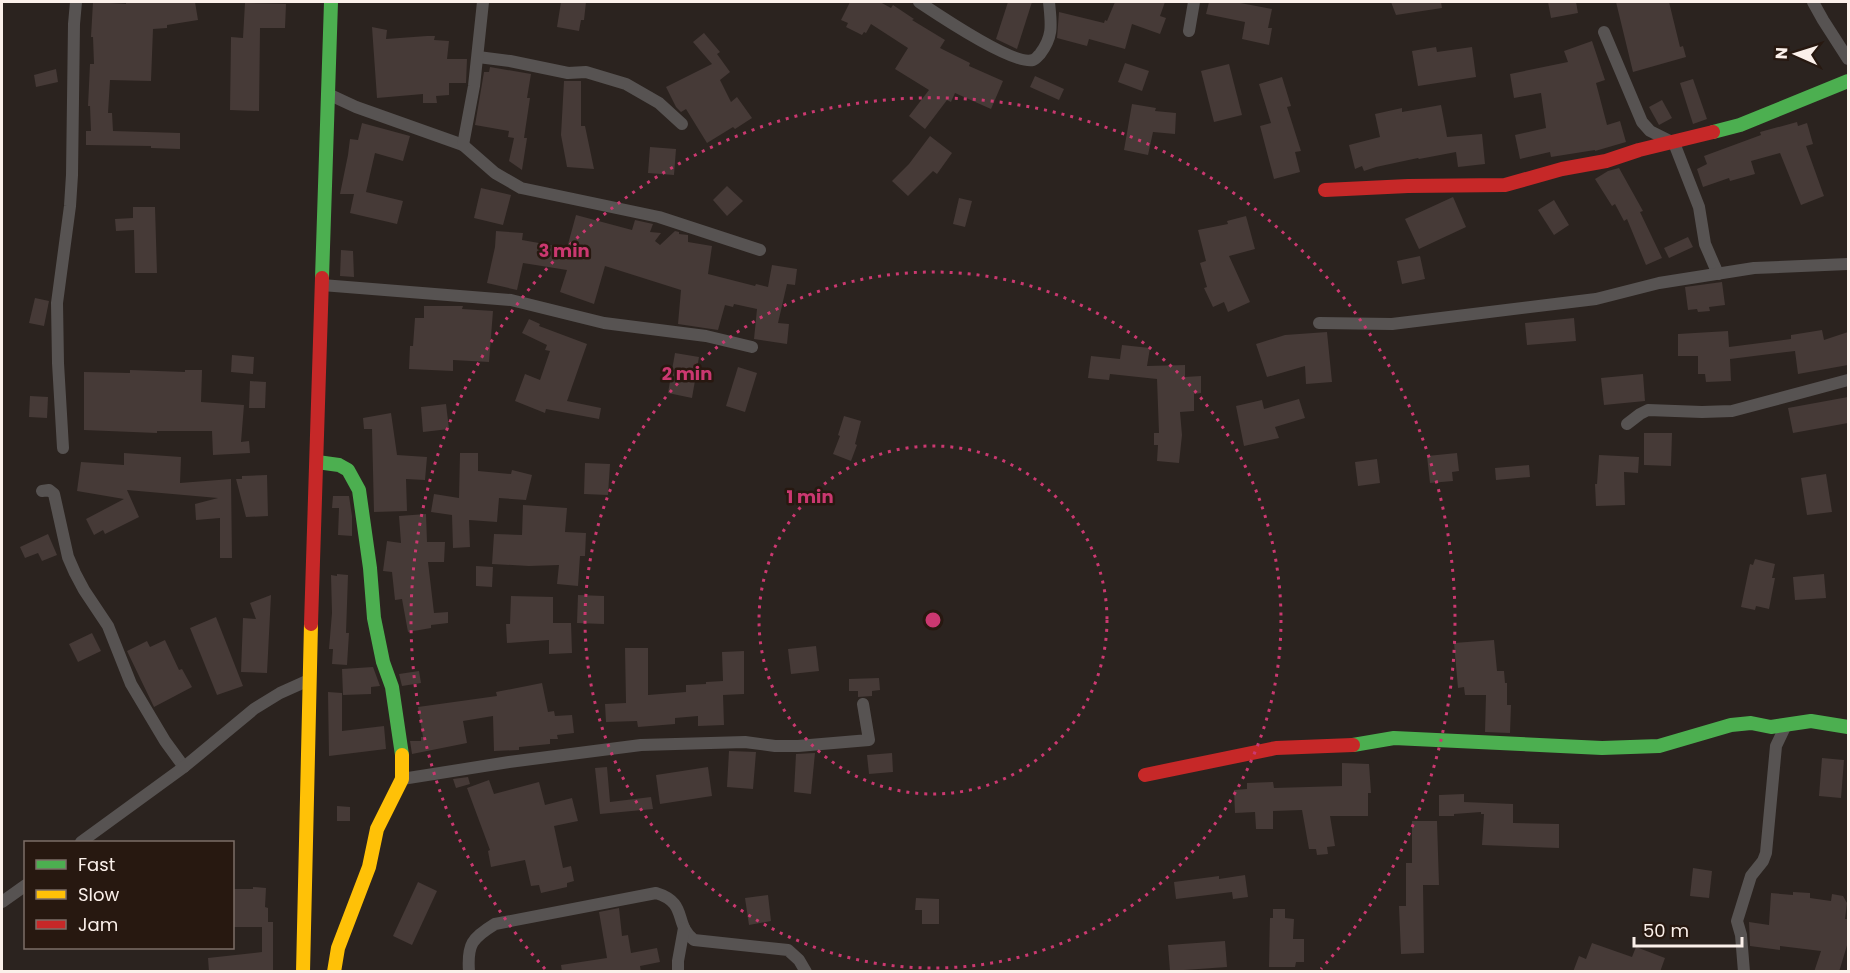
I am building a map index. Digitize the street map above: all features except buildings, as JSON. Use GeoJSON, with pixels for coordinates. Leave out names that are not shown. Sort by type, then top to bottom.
{"type":"FeatureCollection","features":[{"type":"Feature","properties":{"kind":"street"},"geometry":{"type":"LineString","coordinates":[[63,448],[57,303],[72,175],[76,2]]}},
{"type":"Feature","properties":{"kind":"street"},"geometry":{"type":"LineString","coordinates":[[303,972],[309,680],[331,2]]}},
{"type":"Feature","properties":{"kind":"street"},"geometry":{"type":"LineString","coordinates":[[463,145],[478,57],[483,2]]}},
{"type":"Feature","properties":{"kind":"street"},"geometry":{"type":"LineString","coordinates":[[919,2],[975,38],[1016,57],[1033,60],[1047,45],[1050,38],[1049,2]]}},
{"type":"Feature","properties":{"kind":"street"},"geometry":{"type":"LineString","coordinates":[[1189,31],[1194,2]]}},
{"type":"Feature","properties":{"kind":"street"},"geometry":{"type":"LineString","coordinates":[[1814,2],[1848,60]]}},
{"type":"Feature","properties":{"kind":"street"},"geometry":{"type":"LineString","coordinates":[[1604,32],[1642,122],[1650,131],[1674,143],[1699,207],[1705,244],[1718,274]]}},
{"type":"Feature","properties":{"kind":"street"},"geometry":{"type":"LineString","coordinates":[[478,57],[568,73],[586,72],[626,84],[659,102],[682,124]]}},
{"type":"Feature","properties":{"kind":"street"},"geometry":{"type":"LineString","coordinates":[[1325,190],[1505,185],[1740,126],[1848,81]]}},
{"type":"Feature","properties":{"kind":"street"},"geometry":{"type":"LineString","coordinates":[[328,94],[356,107],[463,145],[495,173],[521,188],[659,217],[760,250]]}},
{"type":"Feature","properties":{"kind":"street"},"geometry":{"type":"LineString","coordinates":[[1319,323],[1392,324],[1596,299],[1659,284],[1754,268],[1848,264]]}},
{"type":"Feature","properties":{"kind":"street"},"geometry":{"type":"LineString","coordinates":[[322,285],[511,300],[604,323],[706,336],[752,347]]}},
{"type":"Feature","properties":{"kind":"street"},"geometry":{"type":"LineString","coordinates":[[1627,424],[1648,410],[1732,411],[1848,380]]}},
{"type":"Feature","properties":{"kind":"street"},"geometry":{"type":"LineString","coordinates":[[317,462],[339,465],[348,470],[359,490],[370,568],[374,618],[383,662],[392,687],[402,757],[402,779],[377,830],[369,867],[343,930],[334,972]]}},
{"type":"Feature","properties":{"kind":"street"},"geometry":{"type":"LineString","coordinates":[[42,491],[49,490],[54,494],[68,557],[75,573],[108,626],[131,684],[165,741],[184,767]]}},
{"type":"Feature","properties":{"kind":"street"},"geometry":{"type":"LineString","coordinates":[[84,841],[184,767],[254,709],[280,693],[309,680]]}},
{"type":"Feature","properties":{"kind":"street"},"geometry":{"type":"LineString","coordinates":[[402,779],[641,745],[745,742],[775,746],[807,746],[869,740],[863,705]]}},
{"type":"Feature","properties":{"kind":"street"},"geometry":{"type":"LineString","coordinates":[[1145,775],[1269,752],[1276,748],[1347,746],[1394,738],[1602,748],[1659,746],[1731,725],[1751,723],[1771,727],[1811,721],[1848,727]]}},
{"type":"Feature","properties":{"kind":"street"},"geometry":{"type":"LineString","coordinates":[[1744,972],[1741,935],[1737,921],[1751,876],[1763,861],[1766,853],[1776,746],[1786,725]]}},
{"type":"Feature","properties":{"kind":"street"},"geometry":{"type":"LineString","coordinates":[[2,902],[24,886]]}},
{"type":"Feature","properties":{"kind":"street"},"geometry":{"type":"LineString","coordinates":[[469,972],[468,955],[472,941],[477,934],[495,924],[656,893],[669,897],[677,907],[686,934],[694,940],[788,950],[799,960],[806,972]]}},
{"type":"Feature","properties":{"kind":"street"},"geometry":{"type":"LineString","coordinates":[[678,972],[684,928]]}},
{"type":"Feature","properties":{"kind":"traffic: fast"},"geometry":{"type":"LineString","coordinates":[[322,278],[331,2]]}},
{"type":"Feature","properties":{"kind":"traffic: fast"},"geometry":{"type":"LineString","coordinates":[[1713,132],[1740,125],[1848,81]]}},
{"type":"Feature","properties":{"kind":"traffic: fast"},"geometry":{"type":"LineString","coordinates":[[317,462],[339,465],[348,470],[359,490],[370,568],[374,618],[383,662],[392,687],[402,755]]}},
{"type":"Feature","properties":{"kind":"traffic: fast"},"geometry":{"type":"LineString","coordinates":[[1353,745],[1394,738],[1602,748],[1659,746],[1731,725],[1751,723],[1771,727],[1811,721],[1848,727]]}},
{"type":"Feature","properties":{"kind":"traffic: slow"},"geometry":{"type":"LineString","coordinates":[[303,972],[311,624]]}},
{"type":"Feature","properties":{"kind":"traffic: slow"},"geometry":{"type":"LineString","coordinates":[[334,972],[338,948],[369,867],[377,829],[402,779],[402,755]]}},
{"type":"Feature","properties":{"kind":"traffic: jam"},"geometry":{"type":"LineString","coordinates":[[1325,190],[1505,185],[1713,132]]}},
{"type":"Feature","properties":{"kind":"traffic: jam"},"geometry":{"type":"LineString","coordinates":[[311,624],[322,278]]}},
{"type":"Feature","properties":{"kind":"traffic: jam"},"geometry":{"type":"LineString","coordinates":[[1145,775],[1276,748],[1353,745]]}}]}
